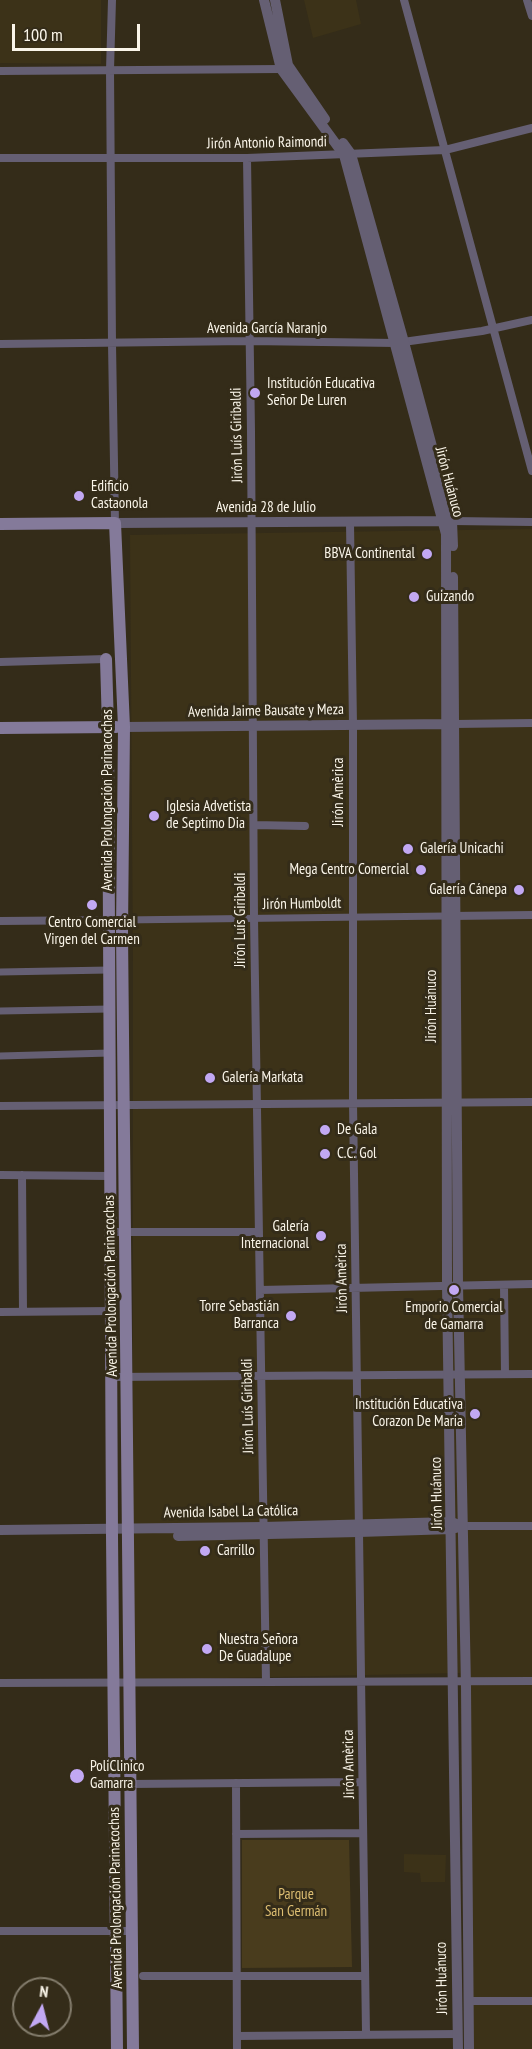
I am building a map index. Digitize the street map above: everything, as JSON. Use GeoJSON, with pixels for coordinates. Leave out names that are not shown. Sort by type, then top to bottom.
{"type":"FeatureCollection","features":[{"type":"Feature","properties":{"kind":"main road","name":"Avenida 28 de Julio"},"geometry":{"type":"LineString","coordinates":[[0,524],[115,523]]}},
{"type":"Feature","properties":{"kind":"main road","name":"Avenida Prolongación Parinacochas"},"geometry":{"type":"LineString","coordinates":[[115,523],[124,727],[122,920],[133,2049]]}},
{"type":"Feature","properties":{"kind":"main road","name":"Avenida Prolongación Parinacochas"},"geometry":{"type":"LineString","coordinates":[[106,659],[117,2049]]}},
{"type":"Feature","properties":{"kind":"main road","name":"Avenida Jaime Bausate y Meza"},"geometry":{"type":"LineString","coordinates":[[0,729],[124,727]]}},
{"type":"Feature","properties":{"kind":"street"},"geometry":{"type":"LineString","coordinates":[[112,0],[110,70],[115,523]]}},
{"type":"Feature","properties":{"kind":"street","name":"Jirón Huánuco"},"geometry":{"type":"LineString","coordinates":[[264,0],[281,69],[286,79],[347,155]]}},
{"type":"Feature","properties":{"kind":"street","name":"Jirón Huánuco"},"geometry":{"type":"LineString","coordinates":[[275,0],[288,65],[347,155],[448,521],[458,2049]]}},
{"type":"Feature","properties":{"kind":"street"},"geometry":{"type":"LineString","coordinates":[[404,0],[532,471]]}},
{"type":"Feature","properties":{"kind":"street"},"geometry":{"type":"LineString","coordinates":[[527,0],[532,16]]}},
{"type":"Feature","properties":{"kind":"street"},"geometry":{"type":"LineString","coordinates":[[0,71],[281,69]]}},
{"type":"Feature","properties":{"kind":"street","name":"Jirón Antonio Raimondi"},"geometry":{"type":"LineString","coordinates":[[0,158],[247,158],[445,150],[532,128]]}},
{"type":"Feature","properties":{"kind":"street","name":"Jirón Luís Giribaldi"},"geometry":{"type":"LineString","coordinates":[[247,158],[254,918],[266,1682]]}},
{"type":"Feature","properties":{"kind":"street","name":"Avenida García Naranjo"},"geometry":{"type":"LineString","coordinates":[[0,344],[249,341],[400,343],[494,329],[532,320]]}},
{"type":"Feature","properties":{"kind":"street","name":"Avenida 28 de Julio"},"geometry":{"type":"LineString","coordinates":[[115,523],[532,522]]}},
{"type":"Feature","properties":{"kind":"street","name":"Jirón Amèrica"},"geometry":{"type":"LineString","coordinates":[[350,523],[353,725],[353,1103],[366,2033]]}},
{"type":"Feature","properties":{"kind":"street"},"geometry":{"type":"LineString","coordinates":[[0,662],[106,659]]}},
{"type":"Feature","properties":{"kind":"street","name":"Avenida Jaime Bausate y Meza"},"geometry":{"type":"LineString","coordinates":[[124,727],[532,723]]}},
{"type":"Feature","properties":{"kind":"street"},"geometry":{"type":"LineString","coordinates":[[254,825],[305,826]]}},
{"type":"Feature","properties":{"kind":"street","name":"Jirón Humboldt"},"geometry":{"type":"LineString","coordinates":[[0,921],[532,915]]}},
{"type":"Feature","properties":{"kind":"street"},"geometry":{"type":"LineString","coordinates":[[0,972],[110,970]]}},
{"type":"Feature","properties":{"kind":"street"},"geometry":{"type":"LineString","coordinates":[[0,1011],[110,1010]]}},
{"type":"Feature","properties":{"kind":"street"},"geometry":{"type":"LineString","coordinates":[[0,1056],[110,1053]]}},
{"type":"Feature","properties":{"kind":"street"},"geometry":{"type":"LineString","coordinates":[[0,1106],[532,1102]]}},
{"type":"Feature","properties":{"kind":"street"},"geometry":{"type":"LineString","coordinates":[[0,1175],[110,1176]]}},
{"type":"Feature","properties":{"kind":"street"},"geometry":{"type":"LineString","coordinates":[[22,1175],[23,1312]]}},
{"type":"Feature","properties":{"kind":"street"},"geometry":{"type":"LineString","coordinates":[[111,1232],[259,1232]]}},
{"type":"Feature","properties":{"kind":"street"},"geometry":{"type":"LineString","coordinates":[[504,1284],[505,1374]]}},
{"type":"Feature","properties":{"kind":"street"},"geometry":{"type":"LineString","coordinates":[[260,1290],[532,1284]]}},
{"type":"Feature","properties":{"kind":"street"},"geometry":{"type":"LineString","coordinates":[[0,1312],[111,1311]]}},
{"type":"Feature","properties":{"kind":"street"},"geometry":{"type":"LineString","coordinates":[[111,1377],[532,1374]]}},
{"type":"Feature","properties":{"kind":"street","name":"Jirón Huánuco"},"geometry":{"type":"LineString","coordinates":[[455,1526],[466,1681],[469,2049]]}},
{"type":"Feature","properties":{"kind":"street","name":"Avenida Isabel La Católica"},"geometry":{"type":"LineString","coordinates":[[0,1530],[127,1533],[532,1526]]}},
{"type":"Feature","properties":{"kind":"street","name":"Avenida Isabel La Católica"},"geometry":{"type":"LineString","coordinates":[[0,1537],[112,1533]]}},
{"type":"Feature","properties":{"kind":"street"},"geometry":{"type":"LineString","coordinates":[[0,1683],[532,1681]]}},
{"type":"Feature","properties":{"kind":"street"},"geometry":{"type":"LineString","coordinates":[[455,1760],[467,1760]]}},
{"type":"Feature","properties":{"kind":"street"},"geometry":{"type":"LineString","coordinates":[[130,1784],[362,1782]]}},
{"type":"Feature","properties":{"kind":"street"},"geometry":{"type":"LineString","coordinates":[[236,1783],[237,2049]]}},
{"type":"Feature","properties":{"kind":"street"},"geometry":{"type":"LineString","coordinates":[[236,1834],[363,1833]]}},
{"type":"Feature","properties":{"kind":"street"},"geometry":{"type":"LineString","coordinates":[[0,1931],[132,1931]]}},
{"type":"Feature","properties":{"kind":"street"},"geometry":{"type":"LineString","coordinates":[[143,1976],[365,1976]]}},
{"type":"Feature","properties":{"kind":"street"},"geometry":{"type":"LineString","coordinates":[[468,2001],[532,2001]]}},
{"type":"Feature","properties":{"kind":"street"},"geometry":{"type":"LineString","coordinates":[[237,2036],[366,2033],[458,2034]]}},
{"type":"Feature","properties":{"kind":"shaded area"},"geometry":{"type":"Polygon","coordinates":[[[0,0],[101,0],[101,64],[0,63],[0,0]]]}},
{"type":"Feature","properties":{"kind":"shaded area"},"geometry":{"type":"Polygon","coordinates":[[[304,0],[356,0],[361,24],[313,38],[304,0]]]}},
{"type":"Feature","properties":{"kind":"shaded area"},"geometry":{"type":"Polygon","coordinates":[[[532,529],[532,2049],[465,2049],[460,1673],[133,1680],[133,961],[130,535],[532,529]]]}},
{"type":"Feature","properties":{"kind":"shaded area"},"geometry":{"type":"Polygon","coordinates":[[[404,1854],[446,1855],[445,1882],[421,1882],[420,1873],[404,1872],[404,1854]]]}},
{"type":"Feature","properties":{"kind":"green space","name":"Parque San Germán"},"geometry":{"type":"Polygon","coordinates":[[[242,1840],[349,1840],[352,1967],[242,1968],[242,1840]]]}},
{"type":"Feature","properties":{"kind":"place","name":"Institución Educativa Señor De Luren"},"geometry":{"type":"Point","coordinates":[255,393]}},
{"type":"Feature","properties":{"kind":"place","name":"Edificio Castaonola"},"geometry":{"type":"Point","coordinates":[79,496]}},
{"type":"Feature","properties":{"kind":"place","name":"BBVA Continental"},"geometry":{"type":"Point","coordinates":[427,554]}},
{"type":"Feature","properties":{"kind":"place","name":"Guizando"},"geometry":{"type":"Point","coordinates":[414,597]}},
{"type":"Feature","properties":{"kind":"place","name":"Iglesia Advetista de Septimo Dia"},"geometry":{"type":"Point","coordinates":[154,816]}},
{"type":"Feature","properties":{"kind":"place","name":"Galería Unicachi"},"geometry":{"type":"Point","coordinates":[408,849]}},
{"type":"Feature","properties":{"kind":"place","name":"Mega Centro Comercial"},"geometry":{"type":"Point","coordinates":[421,870]}},
{"type":"Feature","properties":{"kind":"place","name":"Galería Cánepa"},"geometry":{"type":"Point","coordinates":[519,890]}},
{"type":"Feature","properties":{"kind":"place","name":"Centro Comercial Virgen del Carmen"},"geometry":{"type":"Point","coordinates":[92,905]}},
{"type":"Feature","properties":{"kind":"place","name":"Galería Markata"},"geometry":{"type":"Point","coordinates":[210,1078]}},
{"type":"Feature","properties":{"kind":"place","name":"De Gala"},"geometry":{"type":"Point","coordinates":[325,1130]}},
{"type":"Feature","properties":{"kind":"place","name":"C.C. Gol"},"geometry":{"type":"Point","coordinates":[325,1154]}},
{"type":"Feature","properties":{"kind":"place","name":"Galería Internacional"},"geometry":{"type":"Point","coordinates":[321,1236]}},
{"type":"Feature","properties":{"kind":"place","name":"Emporio Comercial de Gamarra"},"geometry":{"type":"Point","coordinates":[454,1290]}},
{"type":"Feature","properties":{"kind":"place","name":"Torre Sebastián Barranca"},"geometry":{"type":"Point","coordinates":[291,1316]}},
{"type":"Feature","properties":{"kind":"place","name":"Institución Educativa Corazon De Maria"},"geometry":{"type":"Point","coordinates":[475,1414]}},
{"type":"Feature","properties":{"kind":"place","name":"Carrillo"},"geometry":{"type":"Point","coordinates":[205,1551]}},
{"type":"Feature","properties":{"kind":"place","name":"Nuestra Señora De Guadalupe"},"geometry":{"type":"Point","coordinates":[207,1649]}},
{"type":"Feature","properties":{"kind":"place","name":"PoliClinico Gamarra"},"geometry":{"type":"Point","coordinates":[77,1776]}}]}
